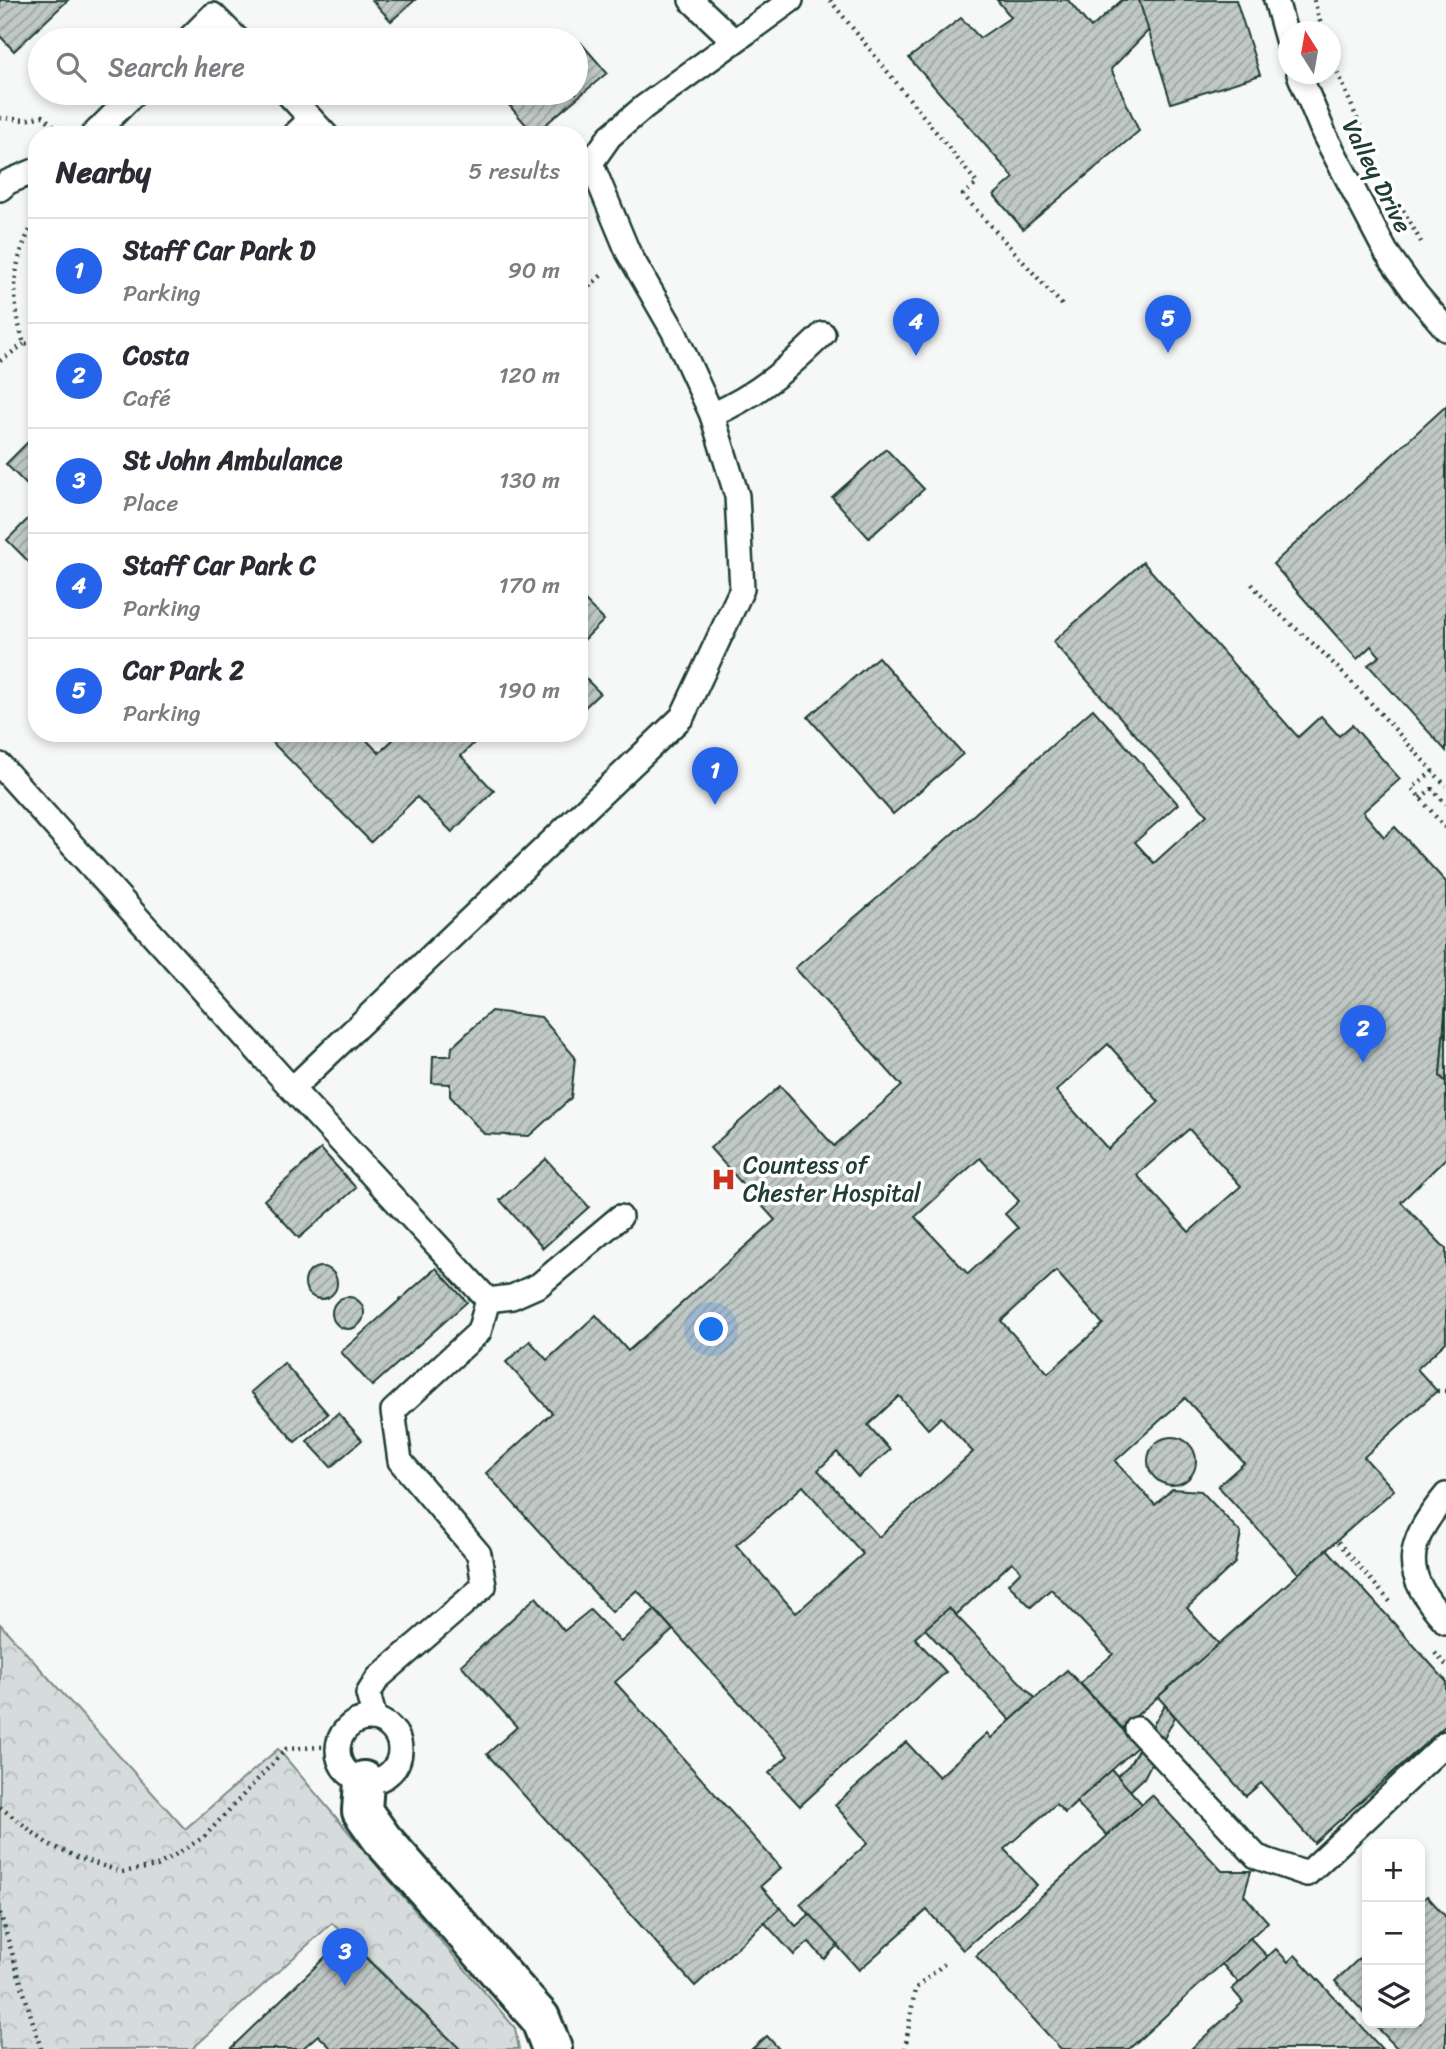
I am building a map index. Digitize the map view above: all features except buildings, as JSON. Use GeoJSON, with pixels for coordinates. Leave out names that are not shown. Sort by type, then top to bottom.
{"type":"FeatureCollection","features":[{"type":"Feature","properties":{"kind":"street"},"geometry":{"type":"LineString","coordinates":[[364,1781],[362,1811],[382,1839],[540,2018],[552,2049]]}},
{"type":"Feature","properties":{"kind":"lane"},"geometry":{"type":"LineString","coordinates":[[691,0],[734,41]]}},
{"type":"Feature","properties":{"kind":"lane"},"geometry":{"type":"LineString","coordinates":[[588,162],[610,136],[644,107],[791,0]]}},
{"type":"Feature","properties":{"kind":"lane"},"geometry":{"type":"LineString","coordinates":[[1276,0],[1282,21]]}},
{"type":"Feature","properties":{"kind":"lane"},"geometry":{"type":"LineString","coordinates":[[195,28],[207,7],[227,28]]}},
{"type":"Feature","properties":{"kind":"lane","name":"Valley Drive"},"geometry":{"type":"LineString","coordinates":[[1303,84],[1325,136],[1386,252],[1446,329]]}},
{"type":"Feature","properties":{"kind":"lane"},"geometry":{"type":"LineString","coordinates":[[102,126],[123,105]]}},
{"type":"Feature","properties":{"kind":"lane"},"geometry":{"type":"LineString","coordinates":[[298,105],[318,126]]}},
{"type":"Feature","properties":{"kind":"lane"},"geometry":{"type":"LineString","coordinates":[[292,1089],[681,717],[742,589],[737,496],[712,415],[674,332],[628,252],[588,171]]}},
{"type":"Feature","properties":{"kind":"lane"},"geometry":{"type":"LineString","coordinates":[[0,189],[8,182],[28,174]]}},
{"type":"Feature","properties":{"kind":"lane"},"geometry":{"type":"LineString","coordinates":[[712,415],[745,400],[787,369],[823,334]]}},
{"type":"Feature","properties":{"kind":"lane"},"geometry":{"type":"LineString","coordinates":[[0,765],[292,1089],[488,1300]]}},
{"type":"Feature","properties":{"kind":"lane"},"geometry":{"type":"LineString","coordinates":[[488,1300],[512,1297],[539,1285],[620,1217]]}},
{"type":"Feature","properties":{"kind":"lane"},"geometry":{"type":"LineString","coordinates":[[375,1719],[368,1694],[378,1678],[484,1586],[479,1555],[400,1461],[393,1411],[479,1332],[488,1300]]}},
{"type":"Feature","properties":{"kind":"lane"},"geometry":{"type":"LineString","coordinates":[[1446,1495],[1416,1539],[1412,1568],[1421,1591],[1446,1622]]}},
{"type":"Feature","properties":{"kind":"lane"},"geometry":{"type":"LineString","coordinates":[[375,1719],[393,1730],[400,1747],[400,1756],[388,1775],[379,1780],[364,1781],[345,1771],[340,1764],[337,1746],[343,1731],[352,1723],[375,1719]]}},
{"type":"Feature","properties":{"kind":"lane"},"geometry":{"type":"LineString","coordinates":[[1137,1729],[1257,1857],[1307,1874],[1446,1743]]}},
{"type":"Feature","properties":{"kind":"path"},"geometry":{"type":"LineString","coordinates":[[830,0],[977,183],[963,195],[1064,307]]}},
{"type":"Feature","properties":{"kind":"path"},"geometry":{"type":"LineString","coordinates":[[1314,0],[1320,21]]}},
{"type":"Feature","properties":{"kind":"path"},"geometry":{"type":"LineString","coordinates":[[1341,78],[1366,142]]}},
{"type":"Feature","properties":{"kind":"path"},"geometry":{"type":"LineString","coordinates":[[0,118],[25,120],[43,116],[54,126]]}},
{"type":"Feature","properties":{"kind":"path"},"geometry":{"type":"LineString","coordinates":[[1402,209],[1427,251]]}},
{"type":"Feature","properties":{"kind":"path"},"geometry":{"type":"LineString","coordinates":[[24,344],[18,322],[14,276],[28,232]]}},
{"type":"Feature","properties":{"kind":"path"},"geometry":{"type":"LineString","coordinates":[[0,361],[24,344],[28,345]]}},
{"type":"Feature","properties":{"kind":"path"},"geometry":{"type":"LineString","coordinates":[[1252,584],[1263,599],[1361,692],[1446,786]]}},
{"type":"Feature","properties":{"kind":"path"},"geometry":{"type":"LineString","coordinates":[[1433,771],[1412,789],[1446,828]]}},
{"type":"Feature","properties":{"kind":"path"},"geometry":{"type":"LineString","coordinates":[[1420,798],[1432,789],[1446,804]]}},
{"type":"Feature","properties":{"kind":"path"},"geometry":{"type":"LineString","coordinates":[[1437,1391],[1446,1391]]}},
{"type":"Feature","properties":{"kind":"path"},"geometry":{"type":"LineString","coordinates":[[0,1807],[48,1844],[79,1858],[122,1872],[157,1867],[204,1837],[286,1749],[337,1746]]}},
{"type":"Feature","properties":{"kind":"path"},"geometry":{"type":"LineString","coordinates":[[0,1913],[41,2049]]}},
{"type":"Feature","properties":{"kind":"path"},"geometry":{"type":"LineString","coordinates":[[905,2049],[915,1989],[944,1964]]}},
{"type":"Feature","properties":{"kind":"green space"},"geometry":{"type":"Polygon","coordinates":[[[0,1624],[185,1829],[278,1749],[515,2028],[519,2049],[460,2049],[332,1923],[192,2049],[0,2049],[0,1624]]]}},
{"type":"Feature","properties":{"kind":"place","name":"Car Park 2"},"geometry":{"type":"Point","coordinates":[1168,353]}},
{"type":"Feature","properties":{"kind":"place","name":"Staff Car Park C"},"geometry":{"type":"Point","coordinates":[916,356]}},
{"type":"Feature","properties":{"kind":"place","name":"Staff Car Park D"},"geometry":{"type":"Point","coordinates":[715,805]}},
{"type":"Feature","properties":{"kind":"place","name":"Costa"},"geometry":{"type":"Point","coordinates":[1363,1063]}},
{"type":"Feature","properties":{"kind":"place","name":"Countess of Chester Hospital"},"geometry":{"type":"Point","coordinates":[723,1179]}},
{"type":"Feature","properties":{"kind":"place","name":"St John Ambulance"},"geometry":{"type":"Point","coordinates":[345,1986]}}]}
